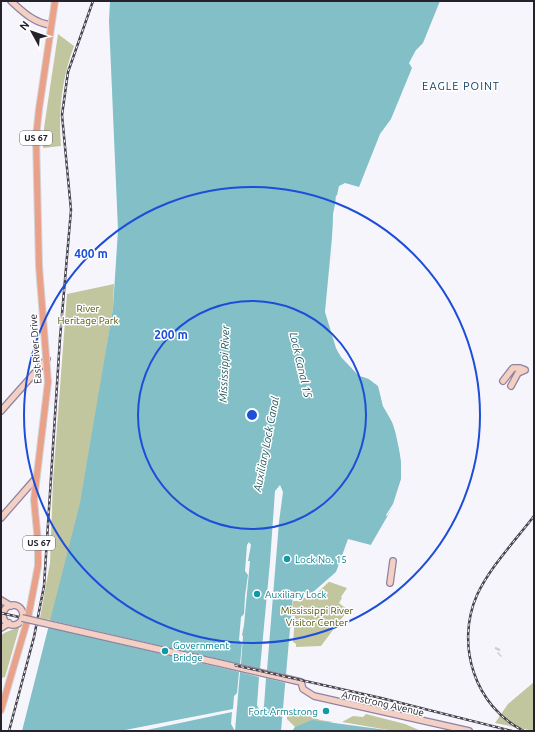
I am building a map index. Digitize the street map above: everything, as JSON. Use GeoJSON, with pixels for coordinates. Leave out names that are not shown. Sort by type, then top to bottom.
{"type":"FeatureCollection","features":[{"type":"Feature","properties":{"kind":"main road","name":"East River Drive"},"geometry":{"type":"LineString","coordinates":[[1,698],[28,618],[38,572],[39,552],[34,513],[36,478],[47,393],[47,359],[39,266],[36,138],[55,1]]}},
{"type":"Feature","properties":{"kind":"main road","name":"East River Drive"},"geometry":{"type":"LineString","coordinates":[[1,710],[3,690]]}},
{"type":"Feature","properties":{"kind":"street"},"geometry":{"type":"LineString","coordinates":[[11,1],[28,16],[42,24],[51,25]]}},
{"type":"Feature","properties":{"kind":"street"},"geometry":{"type":"LineString","coordinates":[[1,411],[47,359]]}},
{"type":"Feature","properties":{"kind":"street"},"geometry":{"type":"LineString","coordinates":[[502,381],[513,368],[526,370],[518,373],[511,386]]}},
{"type":"Feature","properties":{"kind":"street"},"geometry":{"type":"LineString","coordinates":[[1,518],[36,478]]}},
{"type":"Feature","properties":{"kind":"street"},"geometry":{"type":"LineString","coordinates":[[390,583],[393,561]]}},
{"type":"Feature","properties":{"kind":"street"},"geometry":{"type":"LineString","coordinates":[[1,600],[11,606],[20,608],[22,612],[22,618],[18,623],[9,624],[1,628]]}},
{"type":"Feature","properties":{"kind":"street"},"geometry":{"type":"LineString","coordinates":[[1,603],[3,617],[9,624]]}},
{"type":"Feature","properties":{"kind":"street"},"geometry":{"type":"LineString","coordinates":[[3,617],[11,606]]}},
{"type":"Feature","properties":{"kind":"street","name":"Armstrong Avenue"},"geometry":{"type":"LineString","coordinates":[[22,618],[294,680],[301,682],[303,689],[314,696],[469,731]]}},
{"type":"Feature","properties":{"kind":"green space"},"geometry":{"type":"Polygon","coordinates":[[[58,34],[74,46],[66,70],[62,95],[60,121],[61,146],[43,148],[44,128],[58,34]]]}},
{"type":"Feature","properties":{"kind":"green space","name":"River Heritage Park"},"geometry":{"type":"Polygon","coordinates":[[[114,284],[113,308],[85,481],[76,525],[51,620],[40,618],[50,563],[53,481],[67,294],[114,284]]]}},
{"type":"Feature","properties":{"kind":"green space","name":"Mississippi River Visitor Center"},"geometry":{"type":"Polygon","coordinates":[[[327,581],[347,588],[339,603],[348,610],[321,646],[296,647],[296,644],[293,642],[295,616],[291,616],[293,601],[298,601],[299,595],[306,596],[327,581]]]}},
{"type":"Feature","properties":{"kind":"green space"},"geometry":{"type":"Polygon","coordinates":[[[20,625],[5,677],[1,678],[1,636],[20,625]]]}},
{"type":"Feature","properties":{"kind":"green space"},"geometry":{"type":"Polygon","coordinates":[[[534,682],[534,731],[495,723],[508,704],[534,682]]]}},
{"type":"Feature","properties":{"kind":"green space"},"geometry":{"type":"Polygon","coordinates":[[[298,711],[320,720],[333,722],[294,731],[295,727],[287,719],[287,712],[298,711]]]}},
{"type":"Feature","properties":{"kind":"green space"},"geometry":{"type":"Polygon","coordinates":[[[366,714],[405,724],[421,731],[394,731],[342,722],[353,716],[363,717],[366,714]]]}},
{"type":"Feature","properties":{"kind":"water"},"geometry":{"type":"Polygon","coordinates":[[[110,1],[440,1],[423,43],[416,50],[409,63],[412,68],[391,119],[380,134],[359,187],[345,183],[339,186],[333,214],[332,252],[326,311],[338,352],[360,376],[375,381],[379,385],[383,406],[393,421],[402,463],[401,481],[395,503],[369,548],[351,541],[346,548],[340,567],[324,585],[312,594],[293,595],[281,731],[22,731],[80,503],[113,308],[118,230],[109,21],[110,1]]]}},
{"type":"Feature","properties":{"kind":"water"},"geometry":{"type":"Polygon","coordinates":[[[312,720],[394,731],[292,731],[295,727],[312,720]]]}},
{"type":"Feature","properties":{"kind":"pier"},"geometry":{"type":"Polygon","coordinates":[[[336,195],[328,314],[339,350],[359,373],[374,378],[380,383],[385,407],[397,427],[403,459],[403,477],[397,501],[387,516],[388,518],[386,515],[393,504],[401,479],[401,462],[398,439],[392,422],[383,406],[378,386],[366,377],[359,376],[341,357],[336,348],[325,312],[336,195]]]}},
{"type":"Feature","properties":{"kind":"pier"},"geometry":{"type":"Polygon","coordinates":[[[280,485],[283,492],[279,522],[267,670],[288,675],[283,731],[286,683],[266,678],[264,706],[260,712],[257,705],[259,677],[240,672],[235,731],[231,724],[232,712],[142,731],[120,731],[233,709],[234,696],[237,693],[239,672],[47,627],[49,620],[240,664],[242,643],[239,640],[241,617],[244,614],[248,575],[245,571],[247,545],[249,542],[251,545],[248,561],[250,561],[242,635],[243,636],[241,664],[260,669],[275,491],[280,485]]]}},
{"type":"Feature","properties":{"kind":"pier"},"geometry":{"type":"Polygon","coordinates":[[[348,539],[371,545],[369,549],[350,542],[338,573],[315,595],[306,598],[299,597],[299,595],[313,592],[336,572],[348,539]]]}},
{"type":"Feature","properties":{"kind":"railway"},"geometry":{"type":"LineString","coordinates":[[9,731],[34,637],[44,586],[60,338],[71,210],[62,115],[68,72],[93,1]]}},
{"type":"Feature","properties":{"kind":"railway"},"geometry":{"type":"LineString","coordinates":[[524,731],[507,720],[493,707],[482,691],[474,673],[469,654],[468,634],[471,614],[482,585],[496,564],[534,516]]}},
{"type":"Feature","properties":{"kind":"railway"},"geometry":{"type":"LineString","coordinates":[[1,613],[381,698],[512,731]]}},
{"type":"Feature","properties":{"kind":"place","name":"Lock No. 15"},"geometry":{"type":"Point","coordinates":[287,559]}},
{"type":"Feature","properties":{"kind":"place","name":"Auxiliary Lock"},"geometry":{"type":"Point","coordinates":[257,594]}},
{"type":"Feature","properties":{"kind":"place","name":"Government Bridge"},"geometry":{"type":"Point","coordinates":[165,651]}},
{"type":"Feature","properties":{"kind":"place","name":"Fort Armstrong"},"geometry":{"type":"Point","coordinates":[326,711]}},
{"type":"Feature","properties":{"kind":"district","name":"EAGLE POINT"},"geometry":{"type":"Point","coordinates":[461,86]}},
{"type":"Feature","properties":{"kind":"water label","name":"Mississippi River"},"geometry":{"type":"Point","coordinates":[224,364]}},
{"type":"Feature","properties":{"kind":"water label","name":"Lock Canal 15"},"geometry":{"type":"Point","coordinates":[301,365]}},
{"type":"Feature","properties":{"kind":"water label","name":"Auxiliary Lock Canal"},"geometry":{"type":"Point","coordinates":[266,444]}}]}
